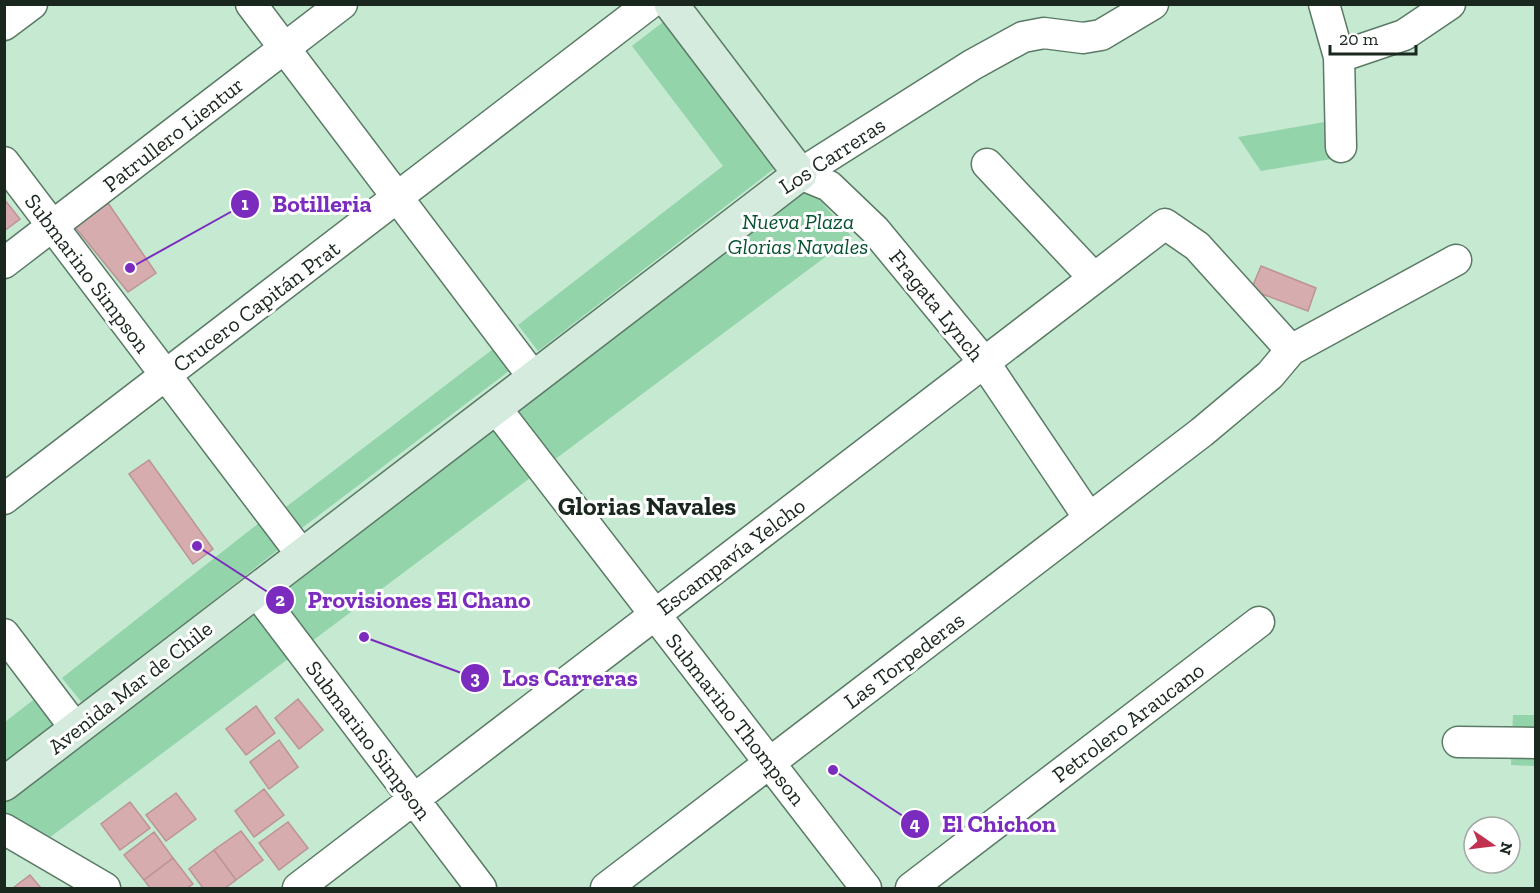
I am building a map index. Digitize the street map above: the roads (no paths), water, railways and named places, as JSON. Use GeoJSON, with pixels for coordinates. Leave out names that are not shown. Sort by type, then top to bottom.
{"type":"FeatureCollection","features":[{"type":"Feature","properties":{"kind":"street"},"geometry":{"type":"LineString","coordinates":[[4,25],[32,4]]}},
{"type":"Feature","properties":{"kind":"street"},"geometry":{"type":"LineString","coordinates":[[251,4],[534,378]]}},
{"type":"Feature","properties":{"kind":"street","name":"Patrullero Lientur"},"geometry":{"type":"LineString","coordinates":[[4,263],[342,4]]}},
{"type":"Feature","properties":{"kind":"street","name":"Crucero Capitán Prat"},"geometry":{"type":"LineString","coordinates":[[4,499],[649,4]]}},
{"type":"Feature","properties":{"kind":"street"},"geometry":{"type":"LineString","coordinates":[[671,4],[800,174]]}},
{"type":"Feature","properties":{"kind":"street","name":"Los Carreras"},"geometry":{"type":"LineString","coordinates":[[256,591],[800,174],[972,65],[1023,37],[1044,33],[1083,38],[1101,35],[1153,4]]}},
{"type":"Feature","properties":{"kind":"street"},"geometry":{"type":"LineString","coordinates":[[1324,4],[1339,57],[1341,147]]}},
{"type":"Feature","properties":{"kind":"street"},"geometry":{"type":"LineString","coordinates":[[1339,57],[1404,35],[1450,4]]}},
{"type":"Feature","properties":{"kind":"street","name":"Submarino Simpson"},"geometry":{"type":"LineString","coordinates":[[4,162],[302,555]]}},
{"type":"Feature","properties":{"kind":"street"},"geometry":{"type":"LineString","coordinates":[[987,164],[1094,278]]}},
{"type":"Feature","properties":{"kind":"street","name":"Fragata Lynch"},"geometry":{"type":"LineString","coordinates":[[800,174],[829,186],[875,230],[984,362],[1089,518]]}},
{"type":"Feature","properties":{"kind":"street","name":"Escampavía Yelcho"},"geometry":{"type":"LineString","coordinates":[[298,888],[1165,224],[1197,246],[1291,350]]}},
{"type":"Feature","properties":{"kind":"street"},"geometry":{"type":"LineString","coordinates":[[1291,350],[1456,260]]}},
{"type":"Feature","properties":{"kind":"street","name":"Las Torpederas"},"geometry":{"type":"LineString","coordinates":[[606,888],[1202,432],[1270,375],[1291,350]]}},
{"type":"Feature","properties":{"kind":"street","name":"Submarino Thompson"},"geometry":{"type":"LineString","coordinates":[[495,407],[866,888]]}},
{"type":"Feature","properties":{"kind":"street","name":"Submarino Simpson"},"geometry":{"type":"LineString","coordinates":[[256,591],[481,888]]}},
{"type":"Feature","properties":{"kind":"street","name":"Avenida Mar de Chile"},"geometry":{"type":"LineString","coordinates":[[4,784],[256,591]]}},
{"type":"Feature","properties":{"kind":"street","name":"Petrolero Araucano"},"geometry":{"type":"LineString","coordinates":[[911,888],[1259,622]]}},
{"type":"Feature","properties":{"kind":"street"},"geometry":{"type":"LineString","coordinates":[[4,634],[76,729]]}},
{"type":"Feature","properties":{"kind":"street"},"geometry":{"type":"LineString","coordinates":[[1458,742],[1536,743]]}},
{"type":"Feature","properties":{"kind":"street"},"geometry":{"type":"LineString","coordinates":[[4,829],[105,888]]}},
{"type":"Feature","properties":{"kind":"place","name":"Botilleria"},"geometry":{"type":"Point","coordinates":[130,268]}},
{"type":"Feature","properties":{"kind":"place","name":"Provisiones El Chano"},"geometry":{"type":"Point","coordinates":[197,546]}},
{"type":"Feature","properties":{"kind":"place","name":"Los Carreras"},"geometry":{"type":"Point","coordinates":[364,637]}},
{"type":"Feature","properties":{"kind":"place","name":"El Chichon"},"geometry":{"type":"Point","coordinates":[833,770]}},
{"type":"Feature","properties":{"kind":"district","name":"Glorias Navales"},"geometry":{"type":"Point","coordinates":[647,506]}},
{"type":"Feature","properties":{"kind":"park label","name":"Nueva Plaza Glorias Navales"},"geometry":{"type":"Point","coordinates":[798,234]}}]}
